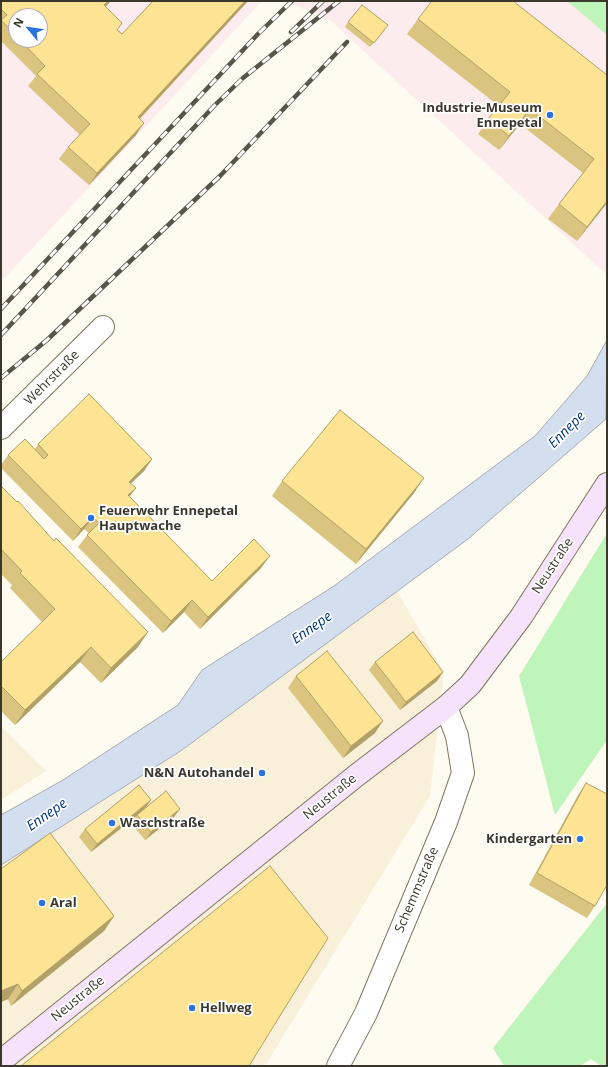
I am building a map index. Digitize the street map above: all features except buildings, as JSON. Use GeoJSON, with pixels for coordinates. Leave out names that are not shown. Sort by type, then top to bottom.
{"type":"FeatureCollection","features":[{"type":"Feature","properties":{"kind":"main road","name":"Neustraße"},"geometry":{"type":"LineString","coordinates":[[1,1061],[357,775],[446,707],[470,685],[521,617],[607,484]]}},
{"type":"Feature","properties":{"kind":"street","name":"Wehrstraße"},"geometry":{"type":"LineString","coordinates":[[1,428],[103,327]]}},
{"type":"Feature","properties":{"kind":"street","name":"Schemmstraße"},"geometry":{"type":"LineString","coordinates":[[338,1066],[366,1013],[446,822],[463,773],[458,736],[446,707]]}},
{"type":"Feature","properties":{"kind":"shaded area"},"geometry":{"type":"Polygon","coordinates":[[[1,1],[262,1],[1,282],[1,1]]]}},
{"type":"Feature","properties":{"kind":"shaded area"},"geometry":{"type":"Polygon","coordinates":[[[285,1],[607,1],[607,275],[331,21],[285,1]]]}},
{"type":"Feature","properties":{"kind":"shaded area"},"geometry":{"type":"Polygon","coordinates":[[[397,591],[444,672],[430,796],[265,1066],[1,1066],[1,865],[182,750],[397,591]]]}},
{"type":"Feature","properties":{"kind":"shaded area"},"geometry":{"type":"Polygon","coordinates":[[[1,726],[46,771],[1,800],[1,726]]]}},
{"type":"Feature","properties":{"kind":"green space"},"geometry":{"type":"Polygon","coordinates":[[[567,1],[607,1],[607,35],[567,1]]]}},
{"type":"Feature","properties":{"kind":"green space"},"geometry":{"type":"Polygon","coordinates":[[[607,533],[607,740],[555,815],[519,676],[607,533]]]}},
{"type":"Feature","properties":{"kind":"green space"},"geometry":{"type":"Polygon","coordinates":[[[607,903],[607,1066],[601,1066],[591,1059],[580,1066],[504,1066],[493,1048],[607,903]]]}},
{"type":"Feature","properties":{"kind":"water","name":"Ennepe"},"geometry":{"type":"Polygon","coordinates":[[[607,340],[606,419],[468,539],[182,750],[1,865],[1,815],[63,780],[178,705],[202,670],[334,586],[535,436],[587,376],[607,340]]]}},
{"type":"Feature","properties":{"kind":"railway"},"geometry":{"type":"LineString","coordinates":[[1,309],[258,34],[292,1]]}},
{"type":"Feature","properties":{"kind":"railway"},"geometry":{"type":"LineString","coordinates":[[291,32],[323,1]]}},
{"type":"Feature","properties":{"kind":"railway"},"geometry":{"type":"LineString","coordinates":[[1,335],[215,105],[243,78],[339,1]]}},
{"type":"Feature","properties":{"kind":"railway"},"geometry":{"type":"LineString","coordinates":[[1,378],[47,340],[220,176],[347,42]]}},
{"type":"Feature","properties":{"kind":"place","name":"Industrie-Museum Ennepetal"},"geometry":{"type":"Point","coordinates":[550,115]}},
{"type":"Feature","properties":{"kind":"place","name":"Feuerwehr Ennepetal Hauptwache"},"geometry":{"type":"Point","coordinates":[91,518]}},
{"type":"Feature","properties":{"kind":"place","name":"N&N Autohandel"},"geometry":{"type":"Point","coordinates":[262,773]}},
{"type":"Feature","properties":{"kind":"place","name":"Waschstraße"},"geometry":{"type":"Point","coordinates":[112,823]}},
{"type":"Feature","properties":{"kind":"place","name":"Kindergarten"},"geometry":{"type":"Point","coordinates":[580,839]}},
{"type":"Feature","properties":{"kind":"place","name":"Aral"},"geometry":{"type":"Point","coordinates":[42,903]}},
{"type":"Feature","properties":{"kind":"place","name":"Hellweg"},"geometry":{"type":"Point","coordinates":[192,1008]}}]}
